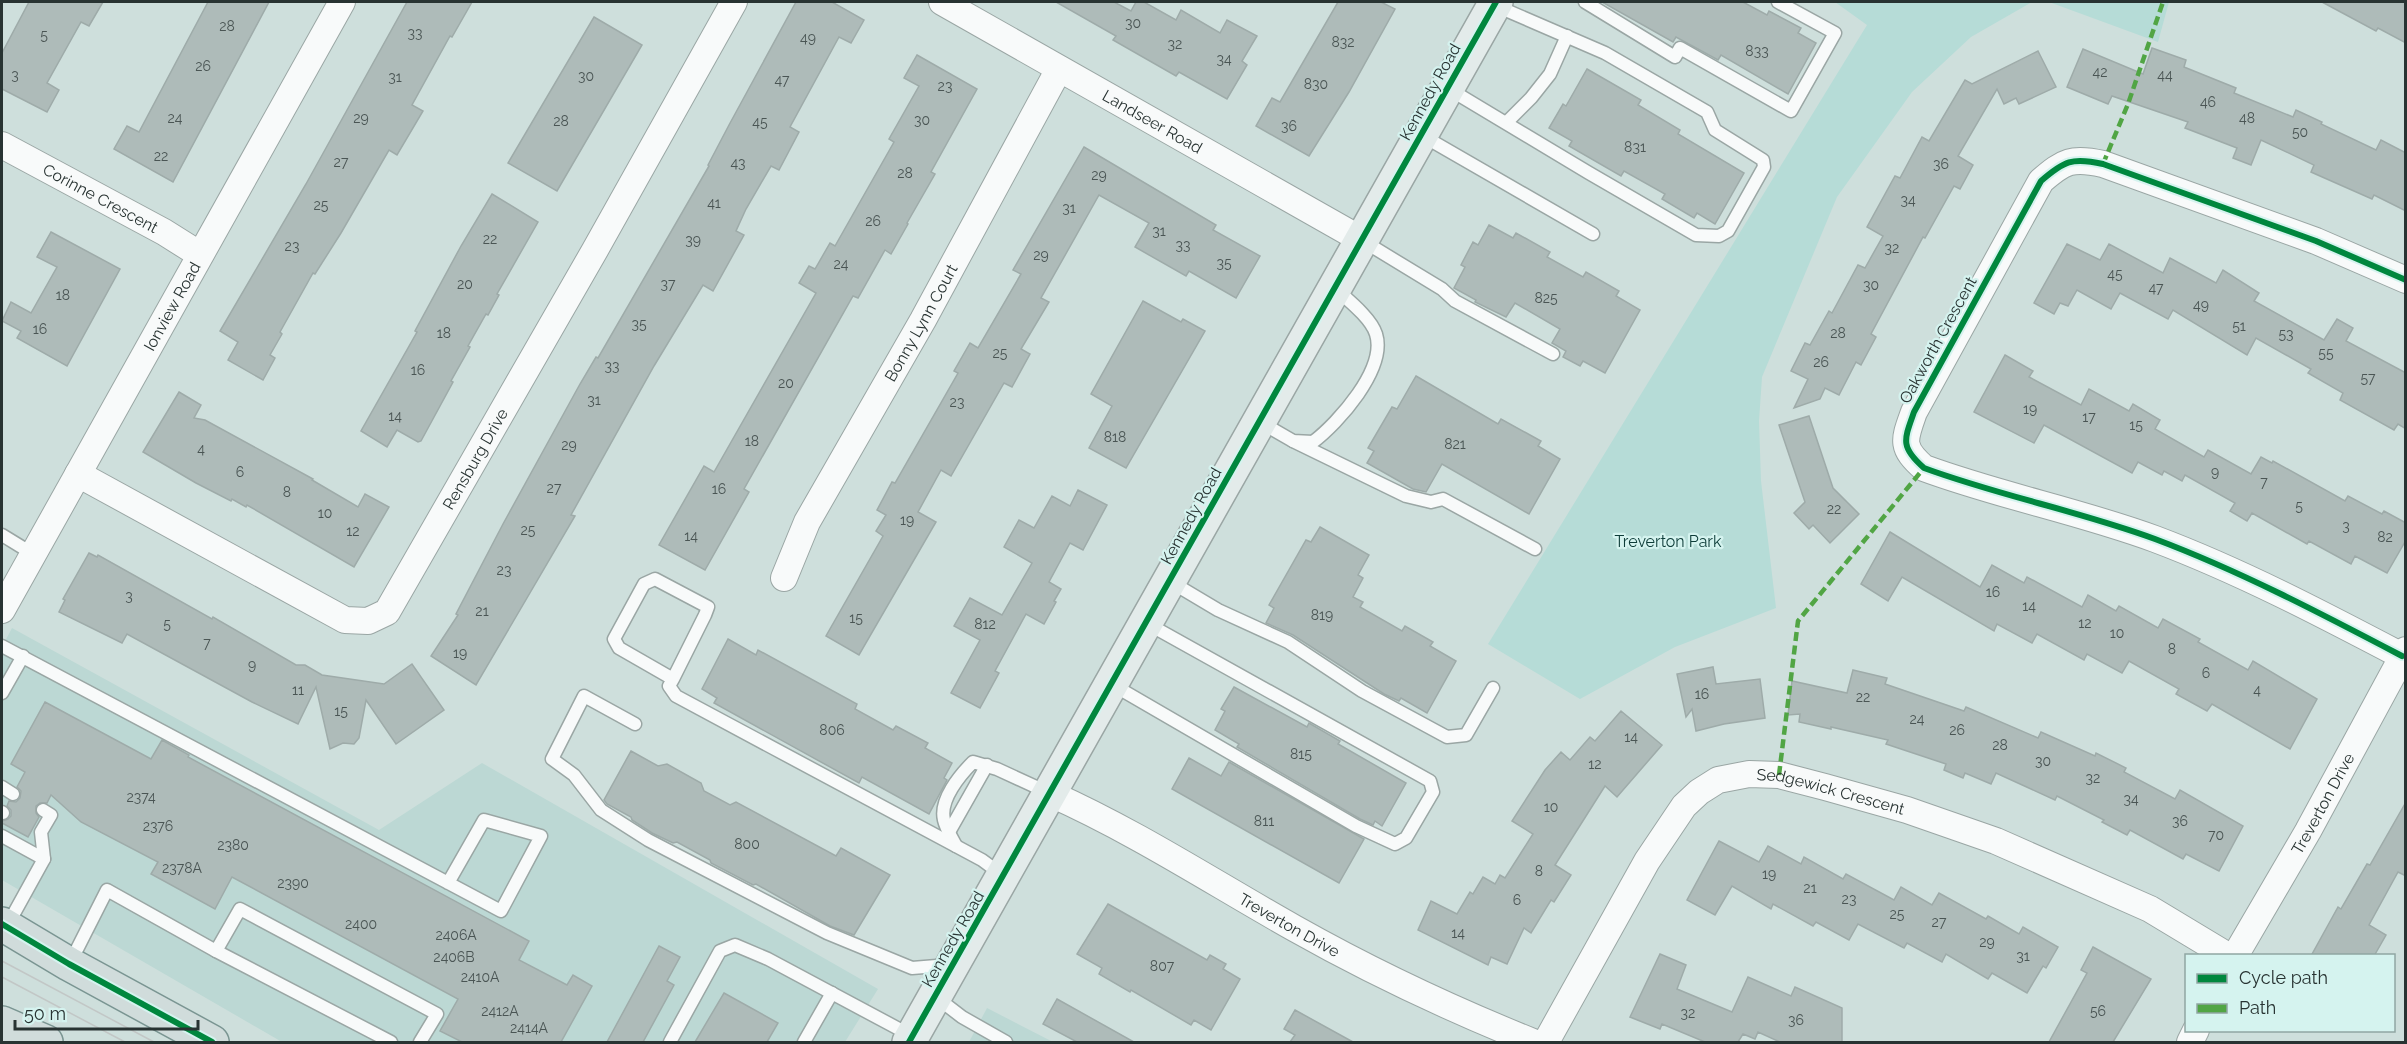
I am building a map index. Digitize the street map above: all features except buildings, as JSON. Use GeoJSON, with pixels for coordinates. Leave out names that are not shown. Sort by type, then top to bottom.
{"type":"FeatureCollection","features":[{"type":"Feature","properties":{"kind":"main road","name":"Kennedy Road"},"geometry":{"type":"LineString","coordinates":[[911,1040],[1495,3]]}},
{"type":"Feature","properties":{"kind":"main road"},"geometry":{"type":"LineString","coordinates":[[4,926],[212,1042]]}},
{"type":"Feature","properties":{"kind":"main road"},"geometry":{"type":"LineString","coordinates":[[2,1023],[46,1042]]}},
{"type":"Feature","properties":{"kind":"street","name":"Ionview Road"},"geometry":{"type":"LineString","coordinates":[[2,610],[342,2]]}},
{"type":"Feature","properties":{"kind":"street","name":"Rensburg Drive"},"geometry":{"type":"LineString","coordinates":[[78,474],[345,620],[368,621],[387,612],[595,250],[734,2]]}},
{"type":"Feature","properties":{"kind":"street","name":"Landseer Road"},"geometry":{"type":"LineString","coordinates":[[942,2],[1362,240]]}},
{"type":"Feature","properties":{"kind":"street","name":"Bonny Lynn Court"},"geometry":{"type":"LineString","coordinates":[[784,578],[807,522],[923,320],[1059,69]]}},
{"type":"Feature","properties":{"kind":"street","name":"Corinne Crescent"},"geometry":{"type":"LineString","coordinates":[[2,146],[164,232],[199,255]]}},
{"type":"Feature","properties":{"kind":"street","name":"Oakworth Crescent"},"geometry":{"type":"LineString","coordinates":[[2404,653],[2305,605],[2156,540],[2083,515],[1924,468],[1909,455],[1905,437],[1914,412],[2041,181],[2061,164],[2081,159],[2103,164],[2316,241],[2406,280]]}},
{"type":"Feature","properties":{"kind":"street","name":"Treverton Drive"},"geometry":{"type":"LineString","coordinates":[[2236,954],[2308,831],[2404,653]]}},
{"type":"Feature","properties":{"kind":"street","name":"Sedgewick Crescent"},"geometry":{"type":"LineString","coordinates":[[1546,1042],[1647,861],[1684,806],[1699,792],[1718,780],[1749,774],[1779,775],[1825,787],[1907,810],[1996,841],[2150,909],[2225,954]]}},
{"type":"Feature","properties":{"kind":"street","name":"Treverton Drive"},"geometry":{"type":"LineString","coordinates":[[1051,794],[1095,814],[1298,930],[1417,993],[1533,1042]]}},
{"type":"Feature","properties":{"kind":"lane"},"geometry":{"type":"LineString","coordinates":[[1585,2],[1675,57],[1680,48],[1791,111],[1835,33],[1778,2]]}},
{"type":"Feature","properties":{"kind":"lane"},"geometry":{"type":"LineString","coordinates":[[1448,88],[1696,235],[1719,236],[1728,231],[1764,167],[1762,160],[1715,130],[1707,112],[1605,53],[1495,3]]}},
{"type":"Feature","properties":{"kind":"lane"},"geometry":{"type":"LineString","coordinates":[[1507,122],[1531,98],[1550,74],[1567,36]]}},
{"type":"Feature","properties":{"kind":"lane"},"geometry":{"type":"LineString","coordinates":[[1422,135],[1593,234]]}},
{"type":"Feature","properties":{"kind":"lane"},"geometry":{"type":"LineString","coordinates":[[1362,240],[1442,289],[1455,301],[1553,354]]}},
{"type":"Feature","properties":{"kind":"lane"},"geometry":{"type":"LineString","coordinates":[[1293,441],[1313,442],[1352,405],[1376,353],[1376,334],[1363,314],[1335,288]]}},
{"type":"Feature","properties":{"kind":"lane"},"geometry":{"type":"LineString","coordinates":[[1260,422],[1293,441],[1406,496],[1431,502],[1443,499],[1535,549]]}},
{"type":"Feature","properties":{"kind":"lane"},"geometry":{"type":"LineString","coordinates":[[2,535],[33,554]]}},
{"type":"Feature","properties":{"kind":"lane"},"geometry":{"type":"LineString","coordinates":[[673,678],[619,648],[614,639],[644,584],[655,579],[708,607],[673,678],[669,686],[676,696],[982,860],[1005,876]]}},
{"type":"Feature","properties":{"kind":"lane"},"geometry":{"type":"LineString","coordinates":[[1170,581],[1218,610],[1288,642],[1362,691],[1447,737],[1466,735],[1493,688]]}},
{"type":"Feature","properties":{"kind":"lane"},"geometry":{"type":"LineString","coordinates":[[1112,684],[1356,826],[1395,844],[1406,838],[1433,792],[1430,781],[1146,622]]}},
{"type":"Feature","properties":{"kind":"lane"},"geometry":{"type":"LineString","coordinates":[[2,645],[448,883],[501,911],[541,836],[484,820],[448,883]]}},
{"type":"Feature","properties":{"kind":"lane"},"geometry":{"type":"LineString","coordinates":[[2,693],[23,656]]}},
{"type":"Feature","properties":{"kind":"lane"},"geometry":{"type":"LineString","coordinates":[[635,724],[584,696],[552,759],[573,775],[601,810],[648,840],[827,933],[912,968],[954,965]]}},
{"type":"Feature","properties":{"kind":"lane"},"geometry":{"type":"LineString","coordinates":[[957,847],[944,822],[942,809],[960,774],[973,762],[987,765],[1051,794]]}},
{"type":"Feature","properties":{"kind":"lane"},"geometry":{"type":"LineString","coordinates":[[949,832],[987,765]]}},
{"type":"Feature","properties":{"kind":"lane"},"geometry":{"type":"LineString","coordinates":[[2,787],[13,794]]}},
{"type":"Feature","properties":{"kind":"lane"},"geometry":{"type":"LineString","coordinates":[[4,926],[44,859],[37,830],[51,815],[43,810]]}},
{"type":"Feature","properties":{"kind":"lane"},"geometry":{"type":"LineString","coordinates":[[2,836],[44,859]]}},
{"type":"Feature","properties":{"kind":"lane"},"geometry":{"type":"LineString","coordinates":[[69,964],[107,891],[216,951],[391,1042]]}},
{"type":"Feature","properties":{"kind":"lane"},"geometry":{"type":"LineString","coordinates":[[216,951],[240,909],[437,1014],[420,1042]]}},
{"type":"Feature","properties":{"kind":"lane"},"geometry":{"type":"LineString","coordinates":[[670,1042],[720,951],[735,945],[832,993],[911,1040]]}},
{"type":"Feature","properties":{"kind":"lane"},"geometry":{"type":"LineString","coordinates":[[804,1042],[832,993]]}},
{"type":"Feature","properties":{"kind":"lane"},"geometry":{"type":"LineString","coordinates":[[935,996],[962,1017],[1006,1042]]}},
{"type":"Feature","properties":{"kind":"shaded area"},"geometry":{"type":"Polygon","coordinates":[[[12,628],[379,830],[482,763],[878,989],[845,1042],[282,1042],[2,880],[2,647],[12,628]]]}},
{"type":"Feature","properties":{"kind":"shaded area"},"geometry":{"type":"Polygon","coordinates":[[[987,1008],[1053,1042],[969,1042],[987,1008]]]}},
{"type":"Feature","properties":{"kind":"green space","name":"Treverton Park"},"geometry":{"type":"Polygon","coordinates":[[[1835,2],[2032,2],[1971,37],[1912,92],[1837,197],[1762,377],[1759,421],[1761,481],[1776,608],[1675,647],[1580,699],[1488,644],[1867,25],[1835,2]]]}},
{"type":"Feature","properties":{"kind":"green space"},"geometry":{"type":"Polygon","coordinates":[[[2049,2],[2169,2],[2158,42],[2049,2]]]}},
{"type":"Feature","properties":{"kind":"tram line"},"geometry":{"type":"LineString","coordinates":[[2,961],[154,1042]]}},
{"type":"Feature","properties":{"kind":"tram line"},"geometry":{"type":"LineString","coordinates":[[2,977],[125,1042]]}},
{"type":"Feature","properties":{"kind":"marked path"},"geometry":{"type":"LineString","coordinates":[[2103,164],[2128,104],[2163,2]]}},
{"type":"Feature","properties":{"kind":"marked path"},"geometry":{"type":"LineString","coordinates":[[1779,775],[1798,621],[1924,468]]}},
{"type":"Feature","properties":{"kind":"cycle path"},"geometry":{"type":"LineString","coordinates":[[909,1042],[1496,2]]}},
{"type":"Feature","properties":{"kind":"cycle path"},"geometry":{"type":"LineString","coordinates":[[2402,656],[2311,609],[2187,551],[2098,520],[1981,487],[1924,468],[1911,454],[1906,443],[1906,436],[1914,412],[2041,181],[2069,162],[2083,161],[2103,164],[2316,241],[2406,280]]}},
{"type":"Feature","properties":{"kind":"cycle path"},"geometry":{"type":"LineString","coordinates":[[2,924],[69,964],[212,1042]]}}]}
